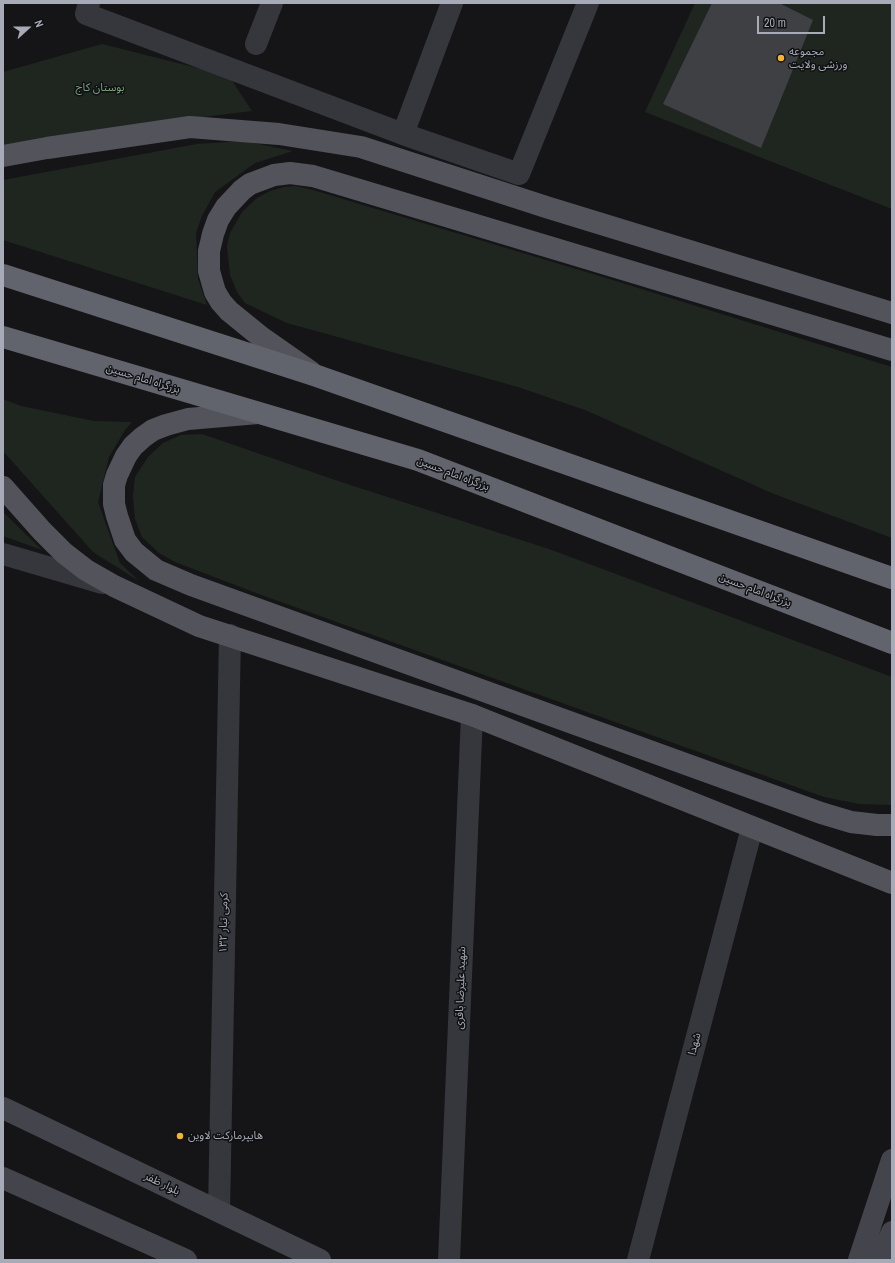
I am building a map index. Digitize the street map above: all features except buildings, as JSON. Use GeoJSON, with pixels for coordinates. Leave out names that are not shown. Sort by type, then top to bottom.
{"type":"FeatureCollection","features":[{"type":"Feature","properties":{"kind":"highway"},"geometry":{"type":"LineString","coordinates":[[3,276],[317,376],[892,578]]}},
{"type":"Feature","properties":{"kind":"highway","name":"بزرگراه امام حسین"},"geometry":{"type":"LineString","coordinates":[[3,338],[418,460],[892,643]]}},
{"type":"Feature","properties":{"kind":"main road"},"geometry":{"type":"LineString","coordinates":[[3,156],[46,148],[190,127],[279,134],[361,147],[546,207],[892,313]]}},
{"type":"Feature","properties":{"kind":"main road"},"geometry":{"type":"LineString","coordinates":[[317,376],[261,337],[229,311],[221,302],[211,282],[209,271],[209,251],[218,220],[226,207],[242,190],[260,180],[274,175],[290,173],[313,176],[892,350]]}},
{"type":"Feature","properties":{"kind":"main road"},"geometry":{"type":"LineString","coordinates":[[258,413],[188,419],[166,425],[153,430],[143,437],[133,446],[126,456],[114,485],[114,499],[117,516],[125,540],[134,552],[156,570],[191,586],[821,813],[852,822],[890,825]]}},
{"type":"Feature","properties":{"kind":"main road"},"geometry":{"type":"LineString","coordinates":[[3,487],[42,531],[64,553],[86,570],[114,586],[199,626],[472,715],[892,883]]}},
{"type":"Feature","properties":{"kind":"street"},"geometry":{"type":"LineString","coordinates":[[89,3],[86,14],[404,134],[519,174],[588,3]]}},
{"type":"Feature","properties":{"kind":"street"},"geometry":{"type":"LineString","coordinates":[[256,44],[272,3]]}},
{"type":"Feature","properties":{"kind":"street"},"geometry":{"type":"LineString","coordinates":[[404,134],[452,3]]}},
{"type":"Feature","properties":{"kind":"street"},"geometry":{"type":"LineString","coordinates":[[3,554],[114,586]]}},
{"type":"Feature","properties":{"kind":"street","name":"کرمی تبار ۱۳۲"},"geometry":{"type":"LineString","coordinates":[[219,1211],[230,635]]}},
{"type":"Feature","properties":{"kind":"street","name":"شهید علیرضا باقری"},"geometry":{"type":"LineString","coordinates":[[449,1260],[472,715]]}},
{"type":"Feature","properties":{"kind":"street","name":"شهدا"},"geometry":{"type":"LineString","coordinates":[[638,1260],[752,828]]}},
{"type":"Feature","properties":{"kind":"street","name":"بلوار ظفر"},"geometry":{"type":"LineString","coordinates":[[3,1108],[320,1260]]}},
{"type":"Feature","properties":{"kind":"street"},"geometry":{"type":"LineString","coordinates":[[859,1260],[892,1160]]}},
{"type":"Feature","properties":{"kind":"street"},"geometry":{"type":"LineString","coordinates":[[3,1178],[182,1259]]}},
{"type":"Feature","properties":{"kind":"street"},"geometry":{"type":"LineString","coordinates":[[880,1260],[892,1232]]}},
{"type":"Feature","properties":{"kind":"green space","name":"مجموعه ورزشی ولایت"},"geometry":{"type":"Polygon","coordinates":[[[695,3],[892,3],[892,209],[645,112],[695,3]]]}},
{"type":"Feature","properties":{"kind":"green space","name":"بوستان کاج"},"geometry":{"type":"Polygon","coordinates":[[[102,44],[229,76],[252,111],[146,124],[3,148],[3,72],[102,44]]]}},
{"type":"Feature","properties":{"kind":"green space"},"geometry":{"type":"Polygon","coordinates":[[[244,141],[293,151],[255,163],[215,192],[202,216],[196,233],[198,279],[207,305],[3,240],[3,180],[197,144],[244,141]]]}},
{"type":"Feature","properties":{"kind":"green space"},"geometry":{"type":"Polygon","coordinates":[[[296,186],[606,278],[892,367],[892,538],[774,494],[585,410],[518,387],[287,323],[245,303],[237,292],[230,275],[227,246],[230,233],[242,212],[257,198],[270,191],[284,187],[296,186]]]}},
{"type":"Feature","properties":{"kind":"green space"},"geometry":{"type":"Polygon","coordinates":[[[3,399],[21,406],[94,421],[132,422],[125,430],[109,457],[98,502],[120,563],[139,581],[93,552],[3,451],[3,399]]]}},
{"type":"Feature","properties":{"kind":"green space"},"geometry":{"type":"Polygon","coordinates":[[[202,434],[341,482],[549,549],[892,677],[892,805],[859,804],[824,797],[256,593],[175,562],[159,553],[142,537],[135,519],[133,496],[135,477],[148,457],[163,443],[181,435],[202,434]]]}},
{"type":"Feature","properties":{"kind":"green space"},"geometry":{"type":"Polygon","coordinates":[[[3,512],[42,550],[3,536],[3,512]]]}},
{"type":"Feature","properties":{"kind":"place","name":"مجموعه ورزشی ولایت"},"geometry":{"type":"Point","coordinates":[781,58]}},
{"type":"Feature","properties":{"kind":"place","name":"هایپرمارکت لاوین"},"geometry":{"type":"Point","coordinates":[180,1136]}}]}
